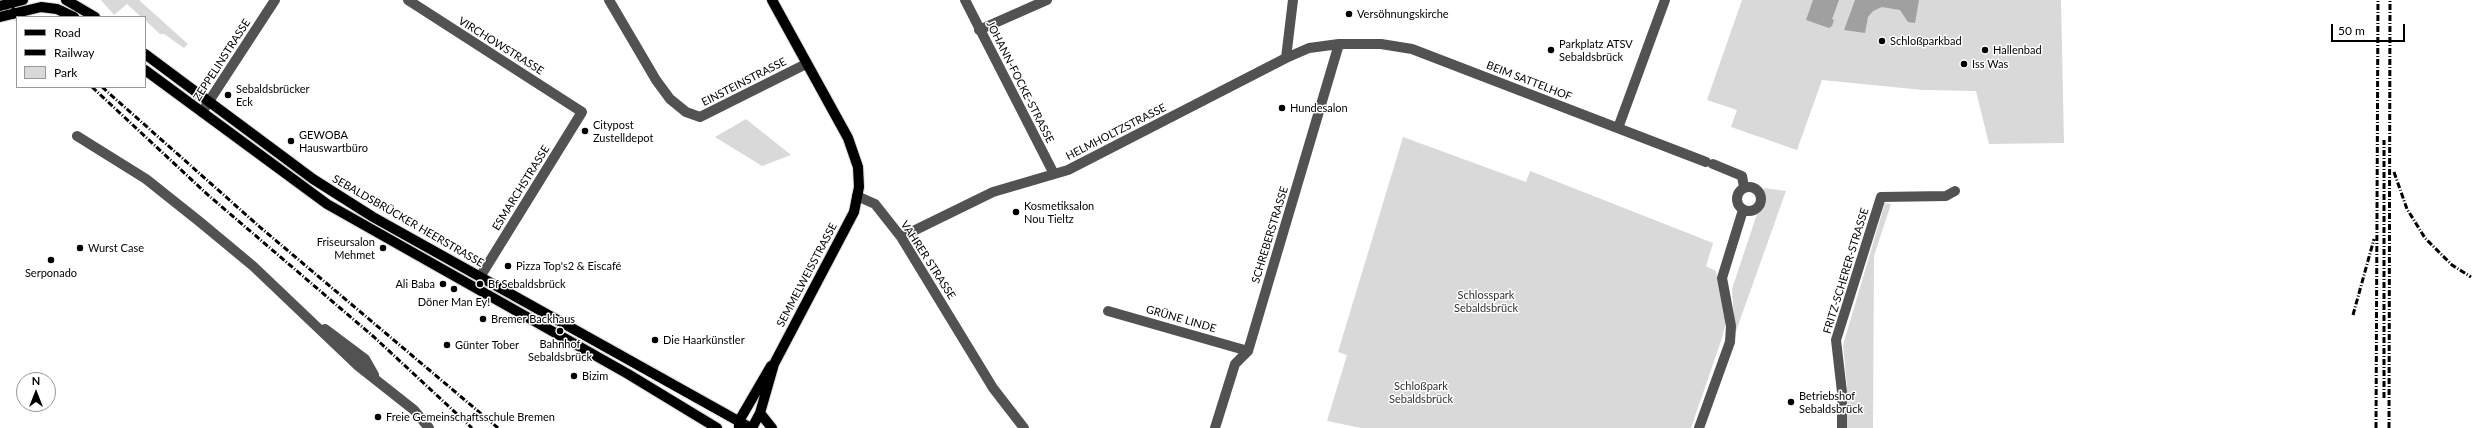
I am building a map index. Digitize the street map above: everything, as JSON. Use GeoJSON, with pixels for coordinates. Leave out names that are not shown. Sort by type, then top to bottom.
{"type":"FeatureCollection","features":[{"type":"Feature","properties":{"kind":"main road"},"geometry":{"type":"LineString","coordinates":[[0,6],[23,0]]}},
{"type":"Feature","properties":{"kind":"main road"},"geometry":{"type":"LineString","coordinates":[[66,0],[93,16]]}},
{"type":"Feature","properties":{"kind":"main road"},"geometry":{"type":"LineString","coordinates":[[772,0],[848,138],[858,167],[857,196]]}},
{"type":"Feature","properties":{"kind":"main road"},"geometry":{"type":"LineString","coordinates":[[0,17],[41,7],[57,9],[72,16]]}},
{"type":"Feature","properties":{"kind":"main road","name":"SEBALDSBRÜCKER HEERSTRASSE"},"geometry":{"type":"LineString","coordinates":[[146,55],[339,196],[739,425],[752,428]]}},
{"type":"Feature","properties":{"kind":"main road"},"geometry":{"type":"LineString","coordinates":[[146,71],[327,204],[628,374],[717,428]]}},
{"type":"Feature","properties":{"kind":"main road","name":"SEMMELWEISSTRASSE"},"geometry":{"type":"LineString","coordinates":[[752,428],[760,413],[774,364],[854,212],[857,196]]}},
{"type":"Feature","properties":{"kind":"main road","name":"SEMMELWEISSTRASSE"},"geometry":{"type":"LineString","coordinates":[[739,425],[767,370],[774,364]]}},
{"type":"Feature","properties":{"kind":"main road"},"geometry":{"type":"LineString","coordinates":[[760,413],[772,428]]}},
{"type":"Feature","properties":{"kind":"street","name":"ZEPPELINSTRASSE"},"geometry":{"type":"LineString","coordinates":[[202,112],[275,0]]}},
{"type":"Feature","properties":{"kind":"street","name":"VIRCHOWSTRASSE"},"geometry":{"type":"LineString","coordinates":[[408,0],[582,112]]}},
{"type":"Feature","properties":{"kind":"street","name":"EINSTEINSTRASSE"},"geometry":{"type":"LineString","coordinates":[[609,0],[656,80],[670,99],[686,112],[700,117],[806,64]]}},
{"type":"Feature","properties":{"kind":"street","name":"JOHANN-FOCKE-STRASSE"},"geometry":{"type":"LineString","coordinates":[[966,0],[979,30],[1054,174]]}},
{"type":"Feature","properties":{"kind":"street"},"geometry":{"type":"LineString","coordinates":[[979,30],[1047,0]]}},
{"type":"Feature","properties":{"kind":"street"},"geometry":{"type":"LineString","coordinates":[[1286,58],[1293,0]]}},
{"type":"Feature","properties":{"kind":"street"},"geometry":{"type":"LineString","coordinates":[[1618,128],[1665,0]]}},
{"type":"Feature","properties":{"kind":"street","name":"HELMHOLTZSTRASSE"},"geometry":{"type":"LineString","coordinates":[[901,237],[993,192],[1068,170],[1286,58],[1309,48],[1339,44]]}},
{"type":"Feature","properties":{"kind":"street","name":"BEIM SATTELHOF"},"geometry":{"type":"LineString","coordinates":[[1339,44],[1382,44],[1412,49],[1742,176],[1744,187]]}},
{"type":"Feature","properties":{"kind":"street","name":"SCHREBERSTRASSE"},"geometry":{"type":"LineString","coordinates":[[1215,428],[1235,364],[1248,351],[1339,44]]}},
{"type":"Feature","properties":{"kind":"street","name":"ESMARCHSTRASSE"},"geometry":{"type":"LineString","coordinates":[[480,277],[582,112]]}},
{"type":"Feature","properties":{"kind":"street"},"geometry":{"type":"LineString","coordinates":[[77,136],[146,179],[253,266],[312,321],[364,358],[377,379],[414,410],[429,428]]}},
{"type":"Feature","properties":{"kind":"street"},"geometry":{"type":"LineString","coordinates":[[1744,187],[1756,188],[1761,198],[1758,207],[1754,210],[1743,210],[1738,205],[1736,198],[1739,192],[1744,187]]}},
{"type":"Feature","properties":{"kind":"street","name":"FRITZ-SCHERER-STRASSE"},"geometry":{"type":"LineString","coordinates":[[1842,428],[1842,392],[1836,340],[1881,197],[1946,196],[1955,191]]}},
{"type":"Feature","properties":{"kind":"street","name":"VAHRER STRASSE"},"geometry":{"type":"LineString","coordinates":[[857,196],[875,204],[901,237],[993,388],[1024,428]]}},
{"type":"Feature","properties":{"kind":"street"},"geometry":{"type":"LineString","coordinates":[[1699,428],[1730,342],[1731,326],[1722,278],[1743,210]]}},
{"type":"Feature","properties":{"kind":"street","name":"GRÜNE LINDE"},"geometry":{"type":"LineString","coordinates":[[1108,311],[1248,351]]}},
{"type":"Feature","properties":{"kind":"green space"},"geometry":{"type":"Polygon","coordinates":[[[101,0],[139,0],[188,44],[184,48],[164,34],[160,34],[146,21],[146,16],[140,16],[127,4],[114,15],[101,0]]]}},
{"type":"Feature","properties":{"kind":"green space","name":"Schloßparkbad"},"geometry":{"type":"Polygon","coordinates":[[[1742,0],[2061,0],[2064,143],[1989,144],[1976,91],[1923,90],[1822,80],[1797,150],[1731,127],[1737,110],[1707,100],[1742,0]]]}},
{"type":"Feature","properties":{"kind":"green space"},"geometry":{"type":"Polygon","coordinates":[[[746,119],[791,155],[762,166],[715,137],[746,119]]]}},
{"type":"Feature","properties":{"kind":"green space","name":"Schlosspark Sebaldsbrück"},"geometry":{"type":"Polygon","coordinates":[[[1403,137],[1526,182],[1530,171],[1713,243],[1706,266],[1716,271],[1726,322],[1722,338],[1691,428],[1361,428],[1327,421],[1347,355],[1338,352],[1403,137]]]}},
{"type":"Feature","properties":{"kind":"green space"},"geometry":{"type":"Polygon","coordinates":[[[1764,188],[1786,191],[1735,334],[1732,289],[1757,214],[1761,207],[1764,188]]]}},
{"type":"Feature","properties":{"kind":"green space"},"geometry":{"type":"Polygon","coordinates":[[[1885,203],[1891,204],[1874,256],[1873,428],[1847,428],[1847,386],[1843,345],[1885,203]]]}},
{"type":"Feature","properties":{"kind":"shaded area"},"geometry":{"type":"Polygon","coordinates":[[[1813,0],[1839,0],[1832,19],[1834,20],[1832,26],[1829,28],[1806,20],[1813,0]]]}},
{"type":"Feature","properties":{"kind":"shaded area"},"geometry":{"type":"Polygon","coordinates":[[[1855,0],[1919,0],[1915,23],[1908,22],[1900,10],[1882,7],[1873,11],[1868,17],[1865,33],[1844,30],[1855,0]]]}},
{"type":"Feature","properties":{"kind":"tram line"},"geometry":{"type":"LineString","coordinates":[[0,14],[48,4],[63,7],[78,16]]}},
{"type":"Feature","properties":{"kind":"tram line"},"geometry":{"type":"LineString","coordinates":[[75,8],[87,16]]}},
{"type":"Feature","properties":{"kind":"tram line"},"geometry":{"type":"LineString","coordinates":[[146,60],[310,181],[370,220],[742,428]]}},
{"type":"Feature","properties":{"kind":"railway"},"geometry":{"type":"LineString","coordinates":[[4,0],[22,16]]}},
{"type":"Feature","properties":{"kind":"railway"},"geometry":{"type":"LineString","coordinates":[[2376,428],[2378,0]]}},
{"type":"Feature","properties":{"kind":"railway"},"geometry":{"type":"LineString","coordinates":[[2389,428],[2390,0]]}},
{"type":"Feature","properties":{"kind":"railway"},"geometry":{"type":"LineString","coordinates":[[0,5],[16,19]]}},
{"type":"Feature","properties":{"kind":"railway"},"geometry":{"type":"LineString","coordinates":[[93,88],[208,195],[374,337],[472,428]]}},
{"type":"Feature","properties":{"kind":"railway"},"geometry":{"type":"LineString","coordinates":[[103,88],[261,228],[498,428]]}},
{"type":"Feature","properties":{"kind":"railway"},"geometry":{"type":"LineString","coordinates":[[2384,140],[2384,398]]}},
{"type":"Feature","properties":{"kind":"railway"},"geometry":{"type":"LineString","coordinates":[[2394,172],[2407,209],[2425,238],[2452,265],[2471,277]]}},
{"type":"Feature","properties":{"kind":"railway"},"geometry":{"type":"LineString","coordinates":[[2353,315],[2374,239]]}},
{"type":"Feature","properties":{"kind":"place","name":"Versöhnungskirche"},"geometry":{"type":"Point","coordinates":[1349,14]}},
{"type":"Feature","properties":{"kind":"place","name":"Schloßparkbad"},"geometry":{"type":"Point","coordinates":[1882,41]}},
{"type":"Feature","properties":{"kind":"place","name":"Parkplatz ATSV Sebaldsbrück"},"geometry":{"type":"Point","coordinates":[1551,50]}},
{"type":"Feature","properties":{"kind":"place","name":"Hallenbad"},"geometry":{"type":"Point","coordinates":[1985,50]}},
{"type":"Feature","properties":{"kind":"place","name":"Iss Was"},"geometry":{"type":"Point","coordinates":[1964,64]}},
{"type":"Feature","properties":{"kind":"place","name":"Sebaldsbrücker Eck"},"geometry":{"type":"Point","coordinates":[228,95]}},
{"type":"Feature","properties":{"kind":"place","name":"Hundesalon"},"geometry":{"type":"Point","coordinates":[1282,108]}},
{"type":"Feature","properties":{"kind":"place","name":"Citypost Zustelldepot"},"geometry":{"type":"Point","coordinates":[585,131]}},
{"type":"Feature","properties":{"kind":"place","name":"GEWOBA Hauswartbüro"},"geometry":{"type":"Point","coordinates":[291,141]}},
{"type":"Feature","properties":{"kind":"place","name":"Kosmetiksalon Nou Tieltz"},"geometry":{"type":"Point","coordinates":[1016,212]}},
{"type":"Feature","properties":{"kind":"place","name":"Wurst Case"},"geometry":{"type":"Point","coordinates":[80,248]}},
{"type":"Feature","properties":{"kind":"place","name":"Friseursalon Mehmet"},"geometry":{"type":"Point","coordinates":[383,248]}},
{"type":"Feature","properties":{"kind":"place","name":"Serponado"},"geometry":{"type":"Point","coordinates":[51,260]}},
{"type":"Feature","properties":{"kind":"place","name":"Pizza Top's2 & Eiscafé"},"geometry":{"type":"Point","coordinates":[508,266]}},
{"type":"Feature","properties":{"kind":"place","name":"Ali Baba"},"geometry":{"type":"Point","coordinates":[443,284]}},
{"type":"Feature","properties":{"kind":"place","name":"Bf Sebaldsbrück"},"geometry":{"type":"Point","coordinates":[480,284]}},
{"type":"Feature","properties":{"kind":"place","name":"Döner Man Ey!"},"geometry":{"type":"Point","coordinates":[454,289]}},
{"type":"Feature","properties":{"kind":"place","name":"Bremer Backhaus"},"geometry":{"type":"Point","coordinates":[483,319]}},
{"type":"Feature","properties":{"kind":"place","name":"Bahnhof Sebaldsbrück"},"geometry":{"type":"Point","coordinates":[560,331]}},
{"type":"Feature","properties":{"kind":"place","name":"Die Haarkünstler"},"geometry":{"type":"Point","coordinates":[655,340]}},
{"type":"Feature","properties":{"kind":"place","name":"Günter Tober"},"geometry":{"type":"Point","coordinates":[447,345]}},
{"type":"Feature","properties":{"kind":"place","name":"Bizim"},"geometry":{"type":"Point","coordinates":[574,376]}},
{"type":"Feature","properties":{"kind":"place","name":"Betriebshof Sebaldsbrück"},"geometry":{"type":"Point","coordinates":[1791,402]}},
{"type":"Feature","properties":{"kind":"place","name":"Freie Gemeinschaftsschule Bremen"},"geometry":{"type":"Point","coordinates":[378,417]}},
{"type":"Feature","properties":{"kind":"park label","name":"Schloßpark Sebaldsbrück"},"geometry":{"type":"Point","coordinates":[1421,392]}}]}
